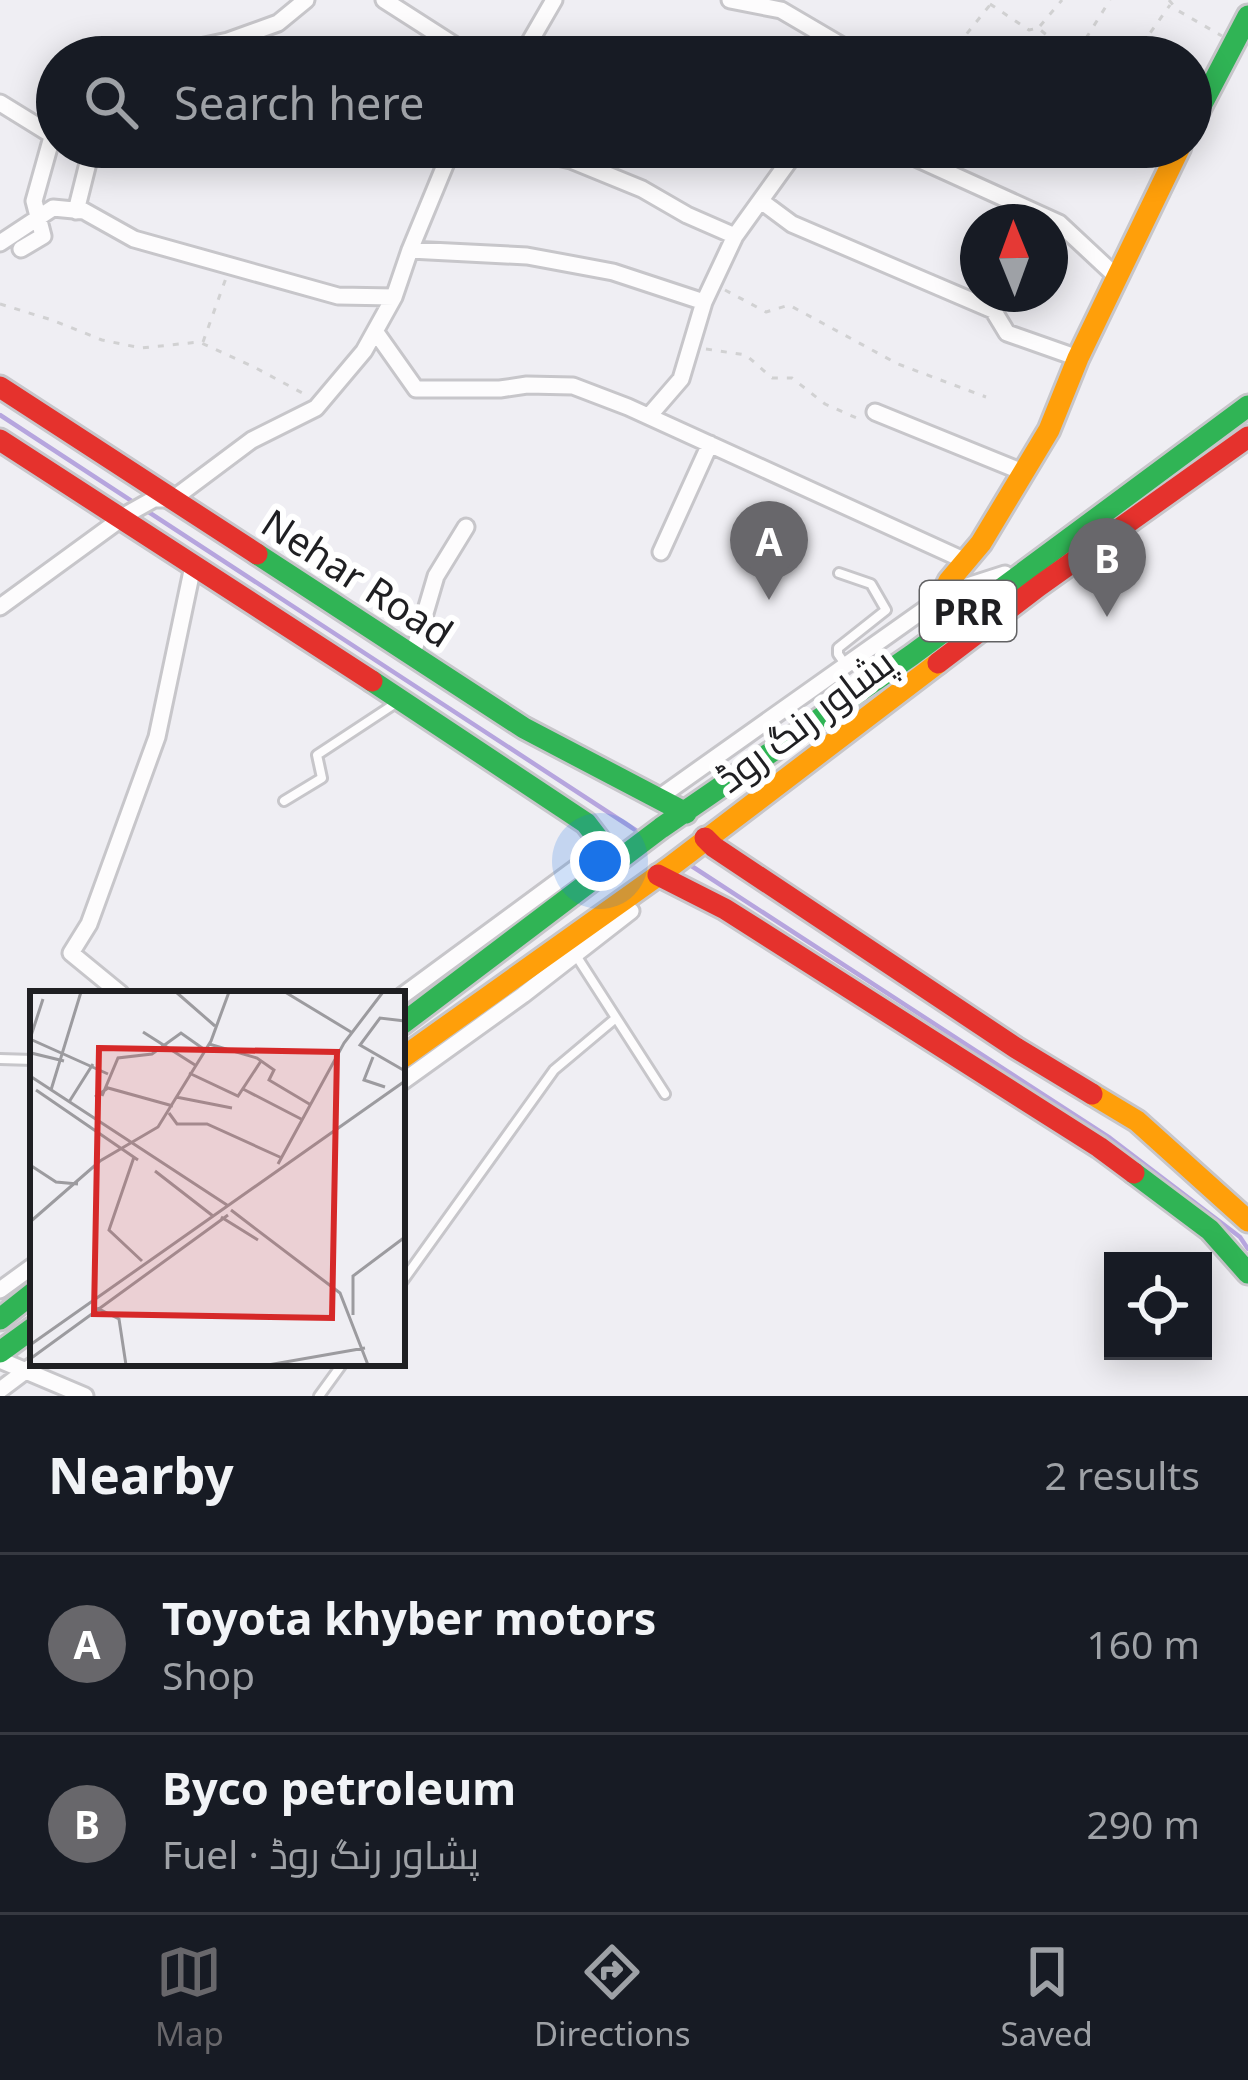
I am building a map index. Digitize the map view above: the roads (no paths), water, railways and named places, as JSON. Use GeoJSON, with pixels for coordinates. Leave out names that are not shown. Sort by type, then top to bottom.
{"type":"FeatureCollection","features":[{"type":"Feature","properties":{"kind":"main road"},"geometry":{"type":"LineString","coordinates":[[1212,85],[1248,16]]}},
{"type":"Feature","properties":{"kind":"main road"},"geometry":{"type":"LineString","coordinates":[[949,592],[947,581],[968,562],[1025,473],[1170,168]]}},
{"type":"Feature","properties":{"kind":"main road","name":"Nehar Road"},"geometry":{"type":"LineString","coordinates":[[0,387],[164,499],[524,728],[686,813]]}},
{"type":"Feature","properties":{"kind":"main road","name":"پشاور رنگ روڈ"},"geometry":{"type":"LineString","coordinates":[[405,1056],[571,947],[705,844],[1144,497],[1174,460],[1248,406]]}},
{"type":"Feature","properties":{"kind":"main road","name":"پشاور رنگ روڈ"},"geometry":{"type":"LineString","coordinates":[[405,1022],[607,858],[639,845],[686,813],[912,655],[1029,566],[1144,497],[1185,482],[1248,437]]}},
{"type":"Feature","properties":{"kind":"main road"},"geometry":{"type":"LineString","coordinates":[[0,440],[125,516],[193,566],[586,823],[607,858]]}},
{"type":"Feature","properties":{"kind":"main road"},"geometry":{"type":"LineString","coordinates":[[1174,460],[1173,470],[1185,482]]}},
{"type":"Feature","properties":{"kind":"main road"},"geometry":{"type":"LineString","coordinates":[[705,844],[1016,1048],[1137,1121],[1248,1222]]}},
{"type":"Feature","properties":{"kind":"main road"},"geometry":{"type":"LineString","coordinates":[[666,874],[1100,1147],[1210,1230],[1248,1273]]}},
{"type":"Feature","properties":{"kind":"main road"},"geometry":{"type":"LineString","coordinates":[[0,1319],[30,1295]]}},
{"type":"Feature","properties":{"kind":"main road"},"geometry":{"type":"LineString","coordinates":[[0,1356],[30,1331]]}},
{"type":"Feature","properties":{"kind":"street"},"geometry":{"type":"LineString","coordinates":[[242,36],[278,23],[306,0]]}},
{"type":"Feature","properties":{"kind":"street"},"geometry":{"type":"LineString","coordinates":[[383,0],[440,36]]}},
{"type":"Feature","properties":{"kind":"street"},"geometry":{"type":"LineString","coordinates":[[533,36],[554,0]]}},
{"type":"Feature","properties":{"kind":"street"},"geometry":{"type":"LineString","coordinates":[[730,0],[781,10],[824,36]]}},
{"type":"Feature","properties":{"kind":"street"},"geometry":{"type":"LineString","coordinates":[[0,103],[36,119]]}},
{"type":"Feature","properties":{"kind":"street"},"geometry":{"type":"LineString","coordinates":[[21,249],[43,236],[34,201],[43,168]]}},
{"type":"Feature","properties":{"kind":"street"},"geometry":{"type":"LineString","coordinates":[[76,211],[87,168]]}},
{"type":"Feature","properties":{"kind":"street"},"geometry":{"type":"LineString","coordinates":[[0,607],[125,516],[164,499],[252,440],[319,405],[364,351],[394,297],[444,168]]}},
{"type":"Feature","properties":{"kind":"street"},"geometry":{"type":"LineString","coordinates":[[590,168],[735,236]]}},
{"type":"Feature","properties":{"kind":"street"},"geometry":{"type":"LineString","coordinates":[[649,416],[680,379],[704,302],[735,236],[785,168]]}},
{"type":"Feature","properties":{"kind":"street"},"geometry":{"type":"LineString","coordinates":[[938,168],[1059,223],[1118,278]]}},
{"type":"Feature","properties":{"kind":"street"},"geometry":{"type":"LineString","coordinates":[[761,201],[792,224],[994,310],[1007,333],[1078,358]]}},
{"type":"Feature","properties":{"kind":"street"},"geometry":{"type":"LineString","coordinates":[[0,243],[53,208],[76,211],[134,239],[338,296],[394,297]]}},
{"type":"Feature","properties":{"kind":"street"},"geometry":{"type":"LineString","coordinates":[[410,250],[527,256],[613,272],[704,302]]}},
{"type":"Feature","properties":{"kind":"street"},"geometry":{"type":"LineString","coordinates":[[375,331],[416,389],[573,386],[968,562]]}},
{"type":"Feature","properties":{"kind":"street"},"geometry":{"type":"LineString","coordinates":[[875,412],[1025,473]]}},
{"type":"Feature","properties":{"kind":"street"},"geometry":{"type":"LineString","coordinates":[[661,553],[710,444]]}},
{"type":"Feature","properties":{"kind":"street"},"geometry":{"type":"LineString","coordinates":[[413,654],[436,576],[466,527]]}},
{"type":"Feature","properties":{"kind":"street"},"geometry":{"type":"LineString","coordinates":[[117,991],[70,953],[89,924],[157,737],[193,566]]}},
{"type":"Feature","properties":{"kind":"street"},"geometry":{"type":"LineString","coordinates":[[657,800],[949,592],[1029,566]]}},
{"type":"Feature","properties":{"kind":"street"},"geometry":{"type":"LineString","coordinates":[[405,994],[607,858]]}},
{"type":"Feature","properties":{"kind":"street"},"geometry":{"type":"LineString","coordinates":[[405,1080],[571,947]]}},
{"type":"Feature","properties":{"kind":"street"},"geometry":{"type":"LineString","coordinates":[[0,1290],[30,1268]]}},
{"type":"Feature","properties":{"kind":"street"},"geometry":{"type":"LineString","coordinates":[[0,1356],[86,1396]]}},
{"type":"Feature","properties":{"kind":"street"},"geometry":{"type":"LineString","coordinates":[[0,1390],[31,1367]]}},
{"type":"Feature","properties":{"kind":"lane"},"geometry":{"type":"LineString","coordinates":[[839,573],[871,584],[886,610],[838,648],[846,665]]}},
{"type":"Feature","properties":{"kind":"lane"},"geometry":{"type":"LineString","coordinates":[[284,801],[322,778],[317,755],[401,700]]}},
{"type":"Feature","properties":{"kind":"lane"},"geometry":{"type":"LineString","coordinates":[[571,947],[665,1094]]}},
{"type":"Feature","properties":{"kind":"lane"},"geometry":{"type":"LineString","coordinates":[[405,1278],[554,1070],[616,1018]]}},
{"type":"Feature","properties":{"kind":"lane"},"geometry":{"type":"LineString","coordinates":[[0,1058],[30,1060]]}},
{"type":"Feature","properties":{"kind":"lane"},"geometry":{"type":"LineString","coordinates":[[319,1396],[341,1366]]}},
{"type":"Feature","properties":{"kind":"waterway"},"geometry":{"type":"LineString","coordinates":[[0,415],[640,833]]}},
{"type":"Feature","properties":{"kind":"waterway"},"geometry":{"type":"LineString","coordinates":[[690,865],[1110,1138],[1240,1237],[1248,1249]]}},
{"type":"Feature","properties":{"kind":"place","name":"Toyota khyber motors"},"geometry":{"type":"Point","coordinates":[769,600]}},
{"type":"Feature","properties":{"kind":"place","name":"Byco petroleum"},"geometry":{"type":"Point","coordinates":[1107,617]}}]}
